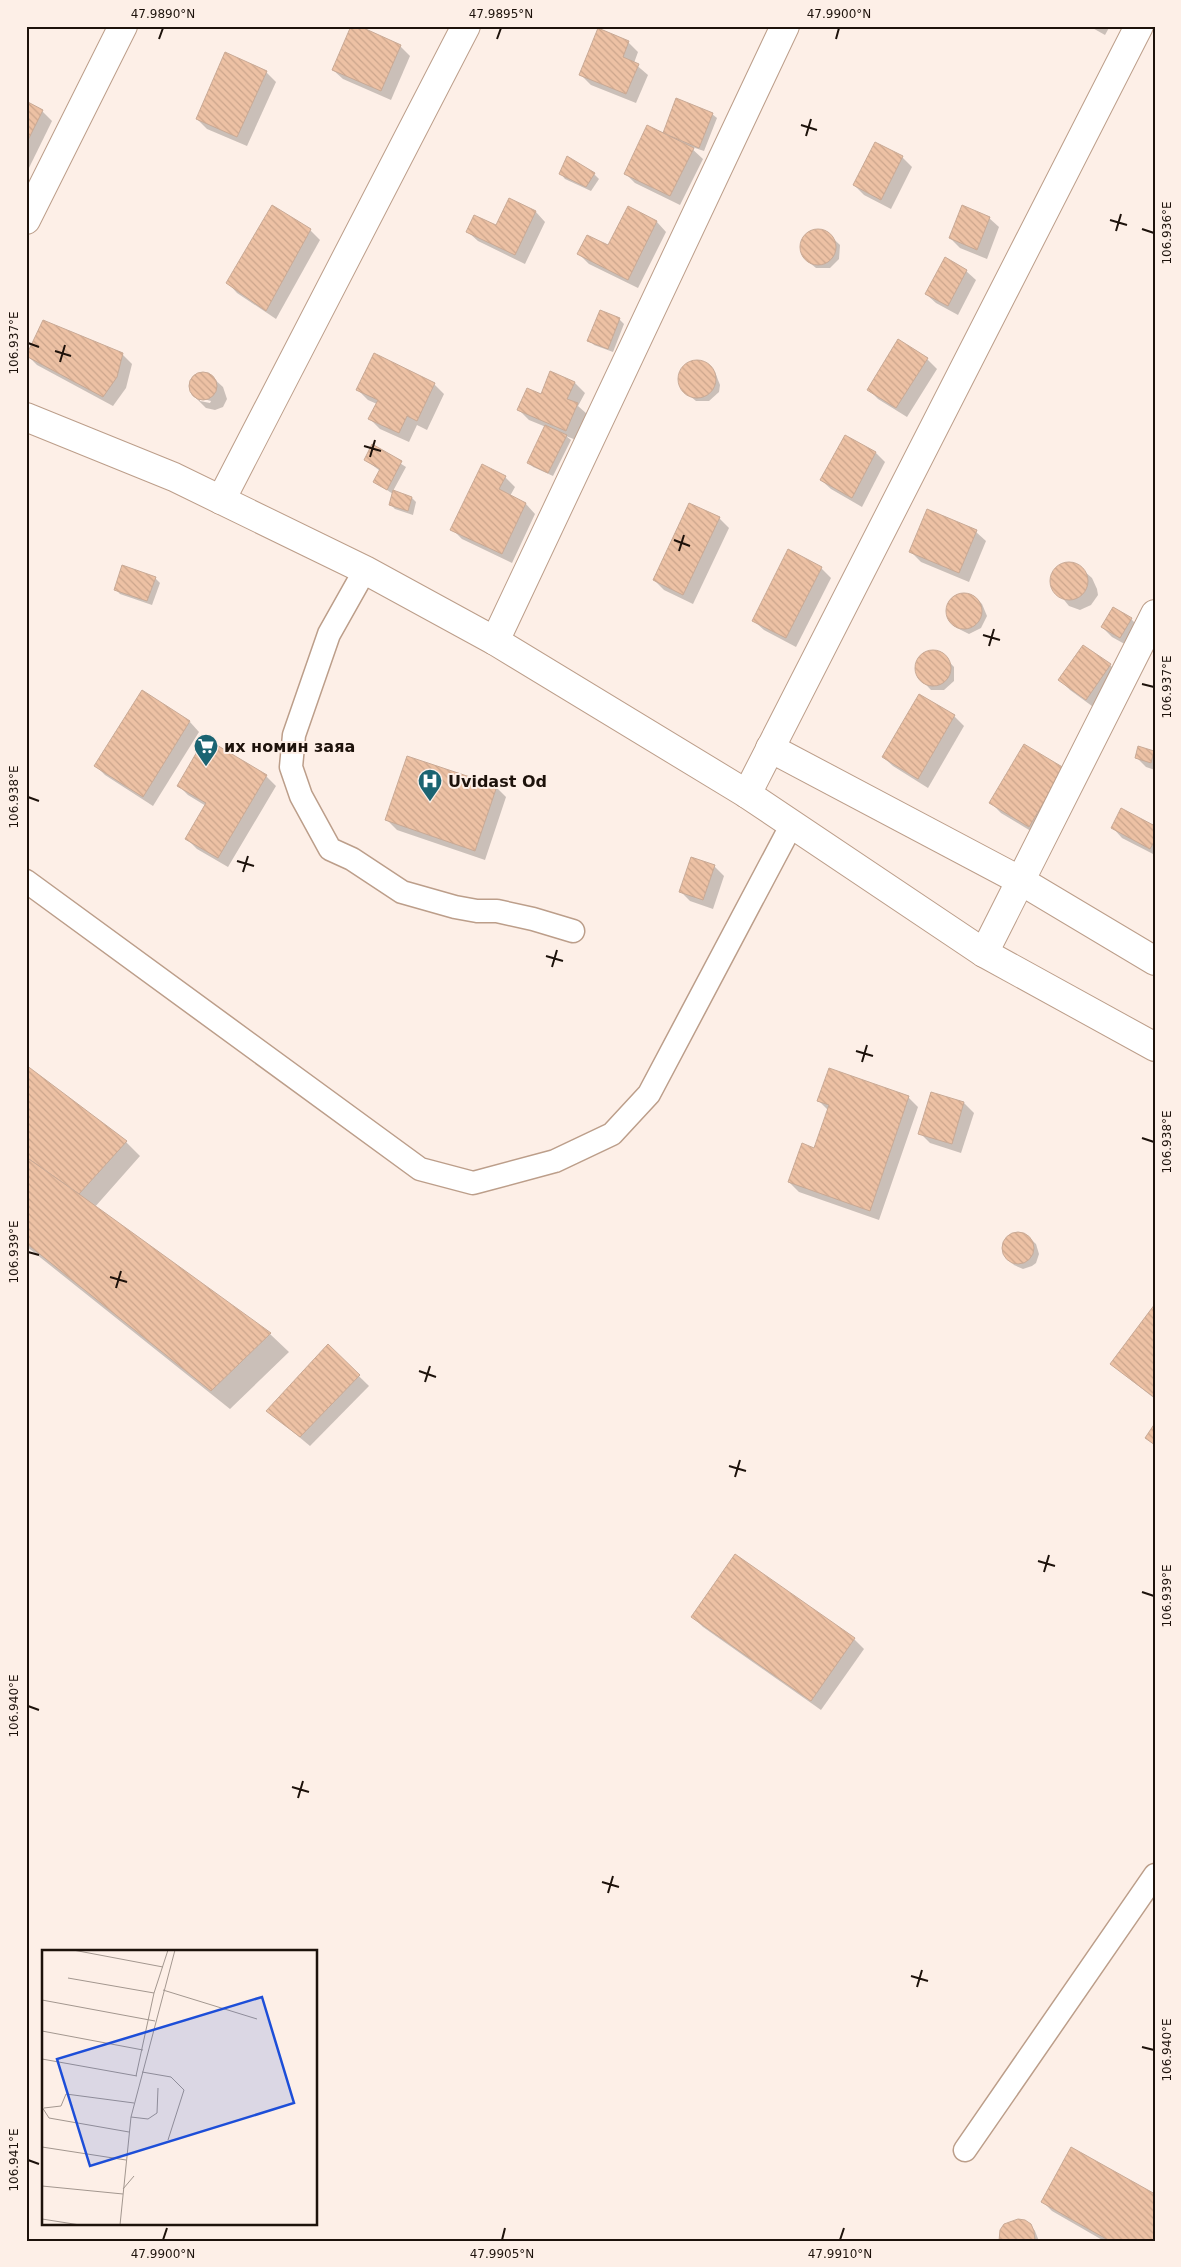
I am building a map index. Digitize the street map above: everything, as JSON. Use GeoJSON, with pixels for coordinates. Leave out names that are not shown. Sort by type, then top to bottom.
{"type":"FeatureCollection","features":[{"type":"Feature","properties":{"kind":"street"},"geometry":{"type":"LineString","coordinates":[[26,220],[122,26]]}},
{"type":"Feature","properties":{"kind":"street"},"geometry":{"type":"LineString","coordinates":[[221,500],[466,26]]}},
{"type":"Feature","properties":{"kind":"street"},"geometry":{"type":"LineString","coordinates":[[495,641],[785,26]]}},
{"type":"Feature","properties":{"kind":"street"},"geometry":{"type":"LineString","coordinates":[[747,794],[1139,26]]}},
{"type":"Feature","properties":{"kind":"street"},"geometry":{"type":"LineString","coordinates":[[26,417],[174,477],[365,570],[495,641],[747,794],[984,954],[1155,1047]]}},
{"type":"Feature","properties":{"kind":"street"},"geometry":{"type":"LineString","coordinates":[[984,954],[1155,614]]}},
{"type":"Feature","properties":{"kind":"street"},"geometry":{"type":"LineString","coordinates":[[770,748],[1020,881],[1155,961]]}},
{"type":"Feature","properties":{"kind":"lane"},"geometry":{"type":"LineString","coordinates":[[365,570],[329,634],[294,735],[291,767],[301,796],[330,849],[352,859],[402,892],[455,907],[477,911],[497,911],[573,931]]}},
{"type":"Feature","properties":{"kind":"lane"},"geometry":{"type":"LineString","coordinates":[[26,881],[420,1170],[473,1184],[555,1161],[612,1134],[649,1094],[792,824]]}},
{"type":"Feature","properties":{"kind":"lane"},"geometry":{"type":"LineString","coordinates":[[965,2150],[1155,1875]]}},
{"type":"Feature","properties":{"kind":"building"},"geometry":{"type":"Polygon","coordinates":[[[351,26],[359,26],[401,45],[381,91],[332,70],[351,26]]]}},
{"type":"Feature","properties":{"kind":"building"},"geometry":{"type":"Polygon","coordinates":[[[598,28],[629,41],[623,57],[639,64],[626,94],[579,75],[598,28]]]}},
{"type":"Feature","properties":{"kind":"building"},"geometry":{"type":"Polygon","coordinates":[[[225,52],[267,71],[237,137],[196,119],[225,52]]]}},
{"type":"Feature","properties":{"kind":"building"},"geometry":{"type":"Polygon","coordinates":[[[676,98],[713,113],[699,148],[663,133],[676,98]]]}},
{"type":"Feature","properties":{"kind":"building"},"geometry":{"type":"Polygon","coordinates":[[[26,101],[43,110],[26,144],[26,101]]]}},
{"type":"Feature","properties":{"kind":"building"},"geometry":{"type":"Polygon","coordinates":[[[647,125],[694,148],[670,196],[624,174],[647,125]]]}},
{"type":"Feature","properties":{"kind":"building"},"geometry":{"type":"Polygon","coordinates":[[[875,142],[903,156],[881,200],[853,185],[875,142]]]}},
{"type":"Feature","properties":{"kind":"building"},"geometry":{"type":"Polygon","coordinates":[[[567,156],[595,173],[586,187],[559,174],[567,156]]]}},
{"type":"Feature","properties":{"kind":"building"},"geometry":{"type":"Polygon","coordinates":[[[509,198],[536,211],[515,255],[466,232],[474,215],[496,225],[509,198]]]}},
{"type":"Feature","properties":{"kind":"building"},"geometry":{"type":"Polygon","coordinates":[[[272,205],[311,229],[266,311],[226,283],[272,205]]]}},
{"type":"Feature","properties":{"kind":"building"},"geometry":{"type":"Polygon","coordinates":[[[962,205],[990,217],[977,250],[949,238],[962,205]]]}},
{"type":"Feature","properties":{"kind":"building"},"geometry":{"type":"Polygon","coordinates":[[[628,206],[657,221],[628,280],[577,254],[587,235],[608,245],[628,206]]]}},
{"type":"Feature","properties":{"kind":"building"},"geometry":{"type":"Polygon","coordinates":[[[818,229],[825,230],[831,234],[835,240],[835,254],[831,260],[825,264],[818,265],[811,264],[805,260],[801,254],[800,247],[801,240],[805,234],[811,230],[818,229]]]}},
{"type":"Feature","properties":{"kind":"building"},"geometry":{"type":"Polygon","coordinates":[[[945,257],[967,270],[948,306],[925,294],[945,257]]]}},
{"type":"Feature","properties":{"kind":"building"},"geometry":{"type":"Polygon","coordinates":[[[600,310],[620,318],[608,349],[587,341],[600,310]]]}},
{"type":"Feature","properties":{"kind":"building"},"geometry":{"type":"Polygon","coordinates":[[[43,320],[123,353],[117,377],[103,397],[26,356],[43,320]]]}},
{"type":"Feature","properties":{"kind":"building"},"geometry":{"type":"Polygon","coordinates":[[[898,339],[928,358],[896,408],[867,390],[898,339]]]}},
{"type":"Feature","properties":{"kind":"building"},"geometry":{"type":"Polygon","coordinates":[[[374,353],[435,383],[417,421],[407,416],[399,433],[368,419],[378,400],[356,390],[374,353]]]}},
{"type":"Feature","properties":{"kind":"building"},"geometry":{"type":"Polygon","coordinates":[[[697,360],[710,366],[716,379],[710,392],[697,398],[684,392],[678,379],[684,366],[697,360]]]}},
{"type":"Feature","properties":{"kind":"building"},"geometry":{"type":"Polygon","coordinates":[[[550,371],[575,382],[567,399],[578,403],[566,431],[517,410],[527,388],[541,394],[550,371]]]}},
{"type":"Feature","properties":{"kind":"building"},"geometry":{"type":"Polygon","coordinates":[[[203,372],[213,376],[217,386],[213,396],[203,400],[193,396],[189,386],[193,376],[203,372]]]}},
{"type":"Feature","properties":{"kind":"building"},"geometry":{"type":"Polygon","coordinates":[[[545,425],[567,435],[548,473],[527,463],[545,425]]]}},
{"type":"Feature","properties":{"kind":"building"},"geometry":{"type":"Polygon","coordinates":[[[845,435],[876,452],[852,498],[820,480],[845,435]]]}},
{"type":"Feature","properties":{"kind":"building"},"geometry":{"type":"Polygon","coordinates":[[[372,444],[402,461],[387,490],[373,482],[380,469],[364,460],[372,444]]]}},
{"type":"Feature","properties":{"kind":"building"},"geometry":{"type":"Polygon","coordinates":[[[482,464],[506,476],[499,489],[526,503],[502,554],[450,530],[482,464]]]}},
{"type":"Feature","properties":{"kind":"building"},"geometry":{"type":"Polygon","coordinates":[[[393,490],[412,497],[408,511],[389,505],[393,490]]]}},
{"type":"Feature","properties":{"kind":"building"},"geometry":{"type":"Polygon","coordinates":[[[689,503],[720,517],[683,595],[653,580],[689,503]]]}},
{"type":"Feature","properties":{"kind":"building"},"geometry":{"type":"Polygon","coordinates":[[[927,509],[977,530],[959,573],[909,552],[927,509]]]}},
{"type":"Feature","properties":{"kind":"building"},"geometry":{"type":"Polygon","coordinates":[[[788,549],[822,567],[786,638],[752,621],[788,549]]]}},
{"type":"Feature","properties":{"kind":"building"},"geometry":{"type":"Polygon","coordinates":[[[1069,562],[1076,563],[1082,568],[1087,574],[1087,588],[1082,594],[1076,599],[1069,600],[1062,599],[1056,594],[1051,588],[1050,581],[1051,574],[1056,568],[1062,563],[1069,562]]]}},
{"type":"Feature","properties":{"kind":"building"},"geometry":{"type":"Polygon","coordinates":[[[122,565],[156,577],[147,601],[114,590],[122,565]]]}},
{"type":"Feature","properties":{"kind":"building"},"geometry":{"type":"Polygon","coordinates":[[[964,593],[971,594],[977,598],[981,604],[981,618],[977,624],[971,628],[964,629],[957,628],[951,624],[947,618],[946,611],[947,604],[951,598],[957,594],[964,593]]]}},
{"type":"Feature","properties":{"kind":"building"},"geometry":{"type":"Polygon","coordinates":[[[1113,607],[1132,618],[1120,638],[1101,627],[1113,607]]]}},
{"type":"Feature","properties":{"kind":"building"},"geometry":{"type":"Polygon","coordinates":[[[1083,645],[1111,664],[1086,700],[1058,680],[1083,645]]]}},
{"type":"Feature","properties":{"kind":"building"},"geometry":{"type":"Polygon","coordinates":[[[933,650],[940,651],[946,655],[950,661],[950,675],[946,681],[940,685],[933,686],[926,685],[920,681],[916,675],[915,668],[916,661],[920,655],[926,651],[933,650]]]}},
{"type":"Feature","properties":{"kind":"building"},"geometry":{"type":"Polygon","coordinates":[[[142,690],[190,721],[143,797],[94,766],[142,690]]]}},
{"type":"Feature","properties":{"kind":"building"},"geometry":{"type":"Polygon","coordinates":[[[919,694],[955,715],[918,779],[882,757],[919,694]]]}},
{"type":"Feature","properties":{"kind":"building"},"geometry":{"type":"Polygon","coordinates":[[[205,738],[267,775],[218,858],[185,839],[206,803],[177,786],[205,738]]]}},
{"type":"Feature","properties":{"kind":"building"},"geometry":{"type":"Polygon","coordinates":[[[1024,744],[1064,768],[1029,827],[989,803],[1024,744]]]}},
{"type":"Feature","properties":{"kind":"building"},"geometry":{"type":"Polygon","coordinates":[[[1138,746],[1154,751],[1151,763],[1135,758],[1138,746]]]}},
{"type":"Feature","properties":{"kind":"building"},"geometry":{"type":"Polygon","coordinates":[[[407,756],[497,786],[475,851],[385,820],[407,756]]]}},
{"type":"Feature","properties":{"kind":"building"},"geometry":{"type":"Polygon","coordinates":[[[1121,808],[1155,826],[1155,840],[1150,849],[1111,828],[1121,808]]]}},
{"type":"Feature","properties":{"kind":"building"},"geometry":{"type":"Polygon","coordinates":[[[691,857],[715,865],[703,900],[679,892],[691,857]]]}},
{"type":"Feature","properties":{"kind":"building"},"geometry":{"type":"Polygon","coordinates":[[[26,1065],[127,1141],[79,1194],[26,1157],[26,1065]]]}},
{"type":"Feature","properties":{"kind":"building"},"geometry":{"type":"Polygon","coordinates":[[[829,1068],[909,1096],[870,1211],[788,1182],[802,1143],[814,1148],[829,1105],[817,1101],[829,1068]]]}},
{"type":"Feature","properties":{"kind":"building"},"geometry":{"type":"Polygon","coordinates":[[[931,1092],[964,1102],[952,1144],[918,1134],[931,1092]]]}},
{"type":"Feature","properties":{"kind":"building"},"geometry":{"type":"Polygon","coordinates":[[[26,1157],[271,1333],[211,1391],[26,1243],[26,1157]]]}},
{"type":"Feature","properties":{"kind":"building"},"geometry":{"type":"Polygon","coordinates":[[[1018,1232],[1030,1236],[1034,1248],[1030,1260],[1018,1264],[1006,1260],[1002,1248],[1006,1236],[1018,1232]]]}},
{"type":"Feature","properties":{"kind":"building"},"geometry":{"type":"Polygon","coordinates":[[[1155,1304],[1155,1398],[1110,1364],[1155,1304]]]}},
{"type":"Feature","properties":{"kind":"building"},"geometry":{"type":"Polygon","coordinates":[[[328,1344],[360,1375],[300,1437],[266,1411],[328,1344]]]}},
{"type":"Feature","properties":{"kind":"building"},"geometry":{"type":"Polygon","coordinates":[[[1155,1423],[1155,1445],[1145,1438],[1155,1423]]]}},
{"type":"Feature","properties":{"kind":"building"},"geometry":{"type":"Polygon","coordinates":[[[735,1554],[855,1638],[811,1701],[691,1617],[735,1554]]]}},
{"type":"Feature","properties":{"kind":"building"},"geometry":{"type":"Polygon","coordinates":[[[1071,2147],[1155,2194],[1155,2241],[1110,2241],[1041,2202],[1071,2147]]]}},
{"type":"Feature","properties":{"kind":"building"},"geometry":{"type":"Polygon","coordinates":[[[1018,2219],[1025,2220],[1031,2224],[1035,2241],[999,2241],[1000,2230],[1004,2224],[1018,2219]]]}},
{"type":"Feature","properties":{"kind":"place","name":"их номин заяа"},"geometry":{"type":"Point","coordinates":[206,767]}},
{"type":"Feature","properties":{"kind":"place","name":"Uvidast Od"},"geometry":{"type":"Point","coordinates":[430,802]}}]}
